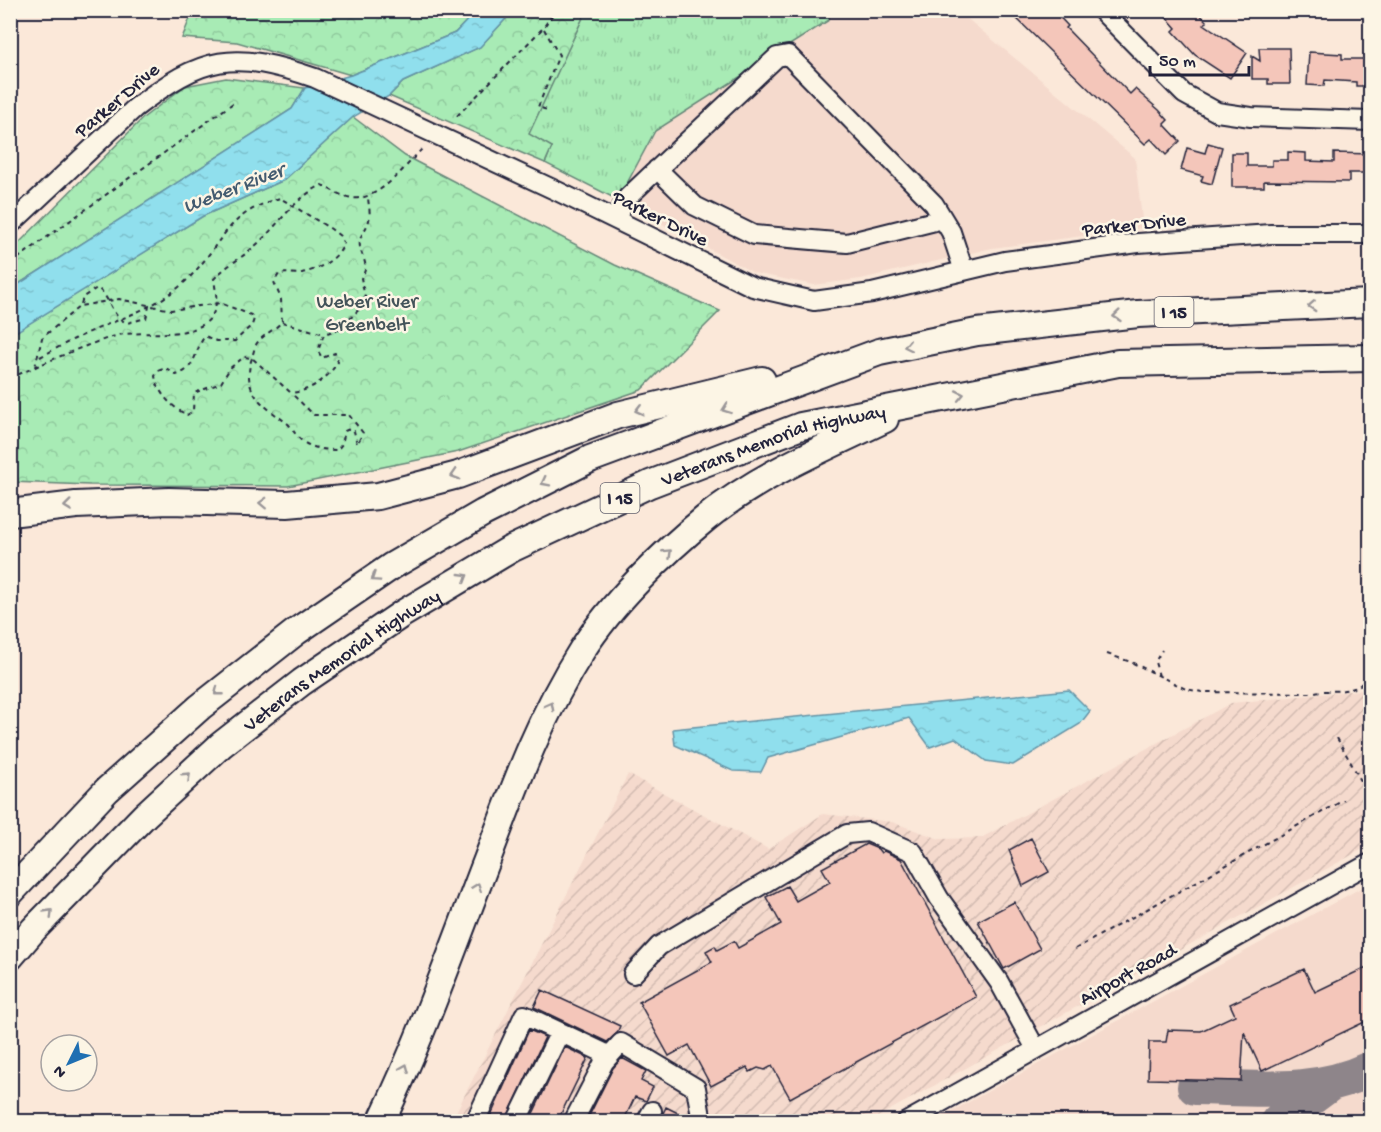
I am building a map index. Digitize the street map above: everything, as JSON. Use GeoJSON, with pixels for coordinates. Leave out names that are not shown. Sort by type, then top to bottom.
{"type":"FeatureCollection","features":[{"type":"Feature","properties":{"kind":"highway","name":"I 15"},"geometry":{"type":"LineString","coordinates":[[10,893],[107,790],[200,707],[297,631],[392,566],[483,513],[590,459],[879,352],[977,332],[1138,314],[1371,303]]}},
{"type":"Feature","properties":{"kind":"highway"},"geometry":{"type":"LineString","coordinates":[[10,513],[87,504],[169,501],[287,504],[378,496],[458,475],[618,416],[879,352]]}},
{"type":"Feature","properties":{"kind":"highway","name":"Veterans Memorial Highway"},"geometry":{"type":"LineString","coordinates":[[10,957],[33,929],[145,815],[220,745],[302,682],[402,614],[511,549],[650,484],[801,426],[1118,363],[1371,358]]}},
{"type":"Feature","properties":{"kind":"highway"},"geometry":{"type":"LineString","coordinates":[[381,1122],[435,996],[530,746],[583,648],[620,603],[666,554],[707,517],[756,484],[914,404]]}},
{"type":"Feature","properties":{"kind":"street"},"geometry":{"type":"LineString","coordinates":[[1101,10],[1184,94],[1217,112],[1251,117],[1371,121]]}},
{"type":"Feature","properties":{"kind":"street"},"geometry":{"type":"LineString","coordinates":[[615,219],[628,197],[657,169],[777,57],[788,55],[934,204],[951,232],[964,271]]}},
{"type":"Feature","properties":{"kind":"street","name":"Parker Drive"},"geometry":{"type":"LineString","coordinates":[[10,225],[135,108],[178,76],[206,64],[234,60],[274,64],[315,78],[615,219],[753,288],[814,301],[872,292],[1005,261],[1138,243],[1271,234],[1371,234]]}},
{"type":"Feature","properties":{"kind":"street"},"geometry":{"type":"LineString","coordinates":[[657,169],[695,206],[754,235],[847,243],[944,219]]}},
{"type":"Feature","properties":{"kind":"street"},"geometry":{"type":"LineString","coordinates":[[633,974],[659,946],[847,834],[868,832],[913,852],[939,898],[999,982],[1036,1049]]}},
{"type":"Feature","properties":{"kind":"street","name":"Airport Road"},"geometry":{"type":"LineString","coordinates":[[906,1122],[1371,863]]}},
{"type":"Feature","properties":{"kind":"street"},"geometry":{"type":"LineString","coordinates":[[475,1122],[524,1015],[602,1052],[604,1062]]}},
{"type":"Feature","properties":{"kind":"street"},"geometry":{"type":"LineString","coordinates":[[516,1122],[560,1032]]}},
{"type":"Feature","properties":{"kind":"street"},"geometry":{"type":"LineString","coordinates":[[573,1122],[604,1062],[621,1043],[696,1088],[702,1122]]}},
{"type":"Feature","properties":{"kind":"path"},"geometry":{"type":"LineString","coordinates":[[458,116],[543,28],[556,10]]}},
{"type":"Feature","properties":{"kind":"path"},"geometry":{"type":"LineString","coordinates":[[543,28],[559,56],[538,107],[550,111]]}},
{"type":"Feature","properties":{"kind":"path"},"geometry":{"type":"LineString","coordinates":[[10,264],[236,101]]}},
{"type":"Feature","properties":{"kind":"path"},"geometry":{"type":"LineString","coordinates":[[10,378],[121,335],[185,333],[207,319],[216,304],[214,279],[225,267],[251,250],[307,192],[322,185],[353,198],[368,196],[388,183],[423,148]]}},
{"type":"Feature","properties":{"kind":"path"},"geometry":{"type":"LineString","coordinates":[[282,322],[324,334],[340,329],[366,302],[361,278],[367,270],[360,247],[361,235],[369,220],[368,196]]}},
{"type":"Feature","properties":{"kind":"path"},"geometry":{"type":"LineString","coordinates":[[40,357],[149,307],[193,273],[221,234],[238,217],[266,202],[280,198],[294,204],[309,218],[340,236],[344,244],[341,252],[331,260],[301,274],[288,272],[279,274],[274,282],[281,299],[282,322]]}},
{"type":"Feature","properties":{"kind":"path"},"geometry":{"type":"LineString","coordinates":[[35,367],[40,357],[42,338],[80,306],[83,297],[97,288],[103,291],[107,302],[119,320],[127,323],[138,322],[146,318],[149,307]]}},
{"type":"Feature","properties":{"kind":"path"},"geometry":{"type":"LineString","coordinates":[[80,306],[132,300],[149,307],[171,310],[216,304],[237,308],[254,319],[252,325],[235,341],[216,341],[205,336],[197,357],[182,373],[176,375],[166,368],[158,371],[155,376],[156,384],[165,398],[188,415],[193,411],[194,393],[221,383],[238,359],[252,358],[314,415],[349,415],[363,432],[357,444],[354,431],[349,429],[345,431],[342,444],[337,450],[324,450],[299,439],[293,429],[276,417],[254,395],[247,375],[252,358],[255,345],[282,322]]}},
{"type":"Feature","properties":{"kind":"path"},"geometry":{"type":"LineString","coordinates":[[291,393],[303,392],[313,387],[333,371],[338,362],[334,353],[322,358],[318,351],[324,334]]}},
{"type":"Feature","properties":{"kind":"path"},"geometry":{"type":"LineString","coordinates":[[1159,676],[1155,662],[1162,650]]}},
{"type":"Feature","properties":{"kind":"path"},"geometry":{"type":"LineString","coordinates":[[1107,654],[1131,662],[1173,684],[1202,692],[1310,693],[1322,690],[1329,692],[1354,688],[1371,678]]}},
{"type":"Feature","properties":{"kind":"path"},"geometry":{"type":"LineString","coordinates":[[1337,738],[1365,788],[1371,785]]}},
{"type":"Feature","properties":{"kind":"path"},"geometry":{"type":"LineString","coordinates":[[1075,949],[1344,800]]}},
{"type":"Feature","properties":{"kind":"shaded area"},"geometry":{"type":"Polygon","coordinates":[[[840,10],[958,11],[1135,158],[1143,228],[992,248],[861,279],[814,285],[754,273],[618,200],[655,131],[840,10]]]}},
{"type":"Feature","properties":{"kind":"shaded area"},"geometry":{"type":"Polygon","coordinates":[[[1370,689],[1370,845],[870,1121],[451,1122],[628,774],[768,849],[823,814],[892,822],[940,839],[981,838],[1231,703],[1370,689]]]}},
{"type":"Feature","properties":{"kind":"shaded area"},"geometry":{"type":"Polygon","coordinates":[[[1370,883],[1370,1121],[934,1121],[1370,883]]]}},
{"type":"Feature","properties":{"kind":"green space"},"geometry":{"type":"Polygon","coordinates":[[[193,11],[476,11],[455,33],[351,75],[237,42],[182,38],[193,11]]]}},
{"type":"Feature","properties":{"kind":"green space"},"geometry":{"type":"Polygon","coordinates":[[[513,11],[586,11],[529,134],[552,147],[545,163],[389,96],[403,82],[480,47],[513,11]]]}},
{"type":"Feature","properties":{"kind":"green space"},"geometry":{"type":"Polygon","coordinates":[[[586,11],[830,11],[829,20],[655,131],[618,200],[545,163],[552,147],[528,134],[586,11]]]}},
{"type":"Feature","properties":{"kind":"green space"},"geometry":{"type":"Polygon","coordinates":[[[226,78],[305,88],[292,109],[11,289],[11,251],[143,118],[185,86],[226,78]]]}},
{"type":"Feature","properties":{"kind":"green space","name":"Weber River Greenbelt"},"geometry":{"type":"Polygon","coordinates":[[[353,117],[405,156],[615,265],[720,311],[641,390],[458,452],[288,486],[90,485],[11,482],[10,335],[203,216],[284,180],[353,117]]]}},
{"type":"Feature","properties":{"kind":"water","name":"Weber River"},"geometry":{"type":"Polygon","coordinates":[[[476,11],[513,11],[480,47],[403,82],[389,96],[353,117],[284,180],[203,216],[11,335],[11,289],[292,109],[305,88],[351,75],[455,33],[476,11]]]}},
{"type":"Feature","properties":{"kind":"water"},"geometry":{"type":"Polygon","coordinates":[[[1069,690],[1090,711],[1080,724],[1013,765],[986,761],[955,738],[930,747],[909,718],[768,758],[761,772],[733,771],[675,745],[673,729],[1069,690]]]}},
{"type":"Feature","properties":{"kind":"building"},"geometry":{"type":"Polygon","coordinates":[[[1008,10],[1053,10],[1068,26],[1066,28],[1130,94],[1135,89],[1159,110],[1168,120],[1164,124],[1180,141],[1166,155],[1151,139],[1145,144],[1008,10]]]}},
{"type":"Feature","properties":{"kind":"building"},"geometry":{"type":"Polygon","coordinates":[[[1160,10],[1196,10],[1207,22],[1204,24],[1247,53],[1230,78],[1195,55],[1173,31],[1176,28],[1160,10]]]}},
{"type":"Feature","properties":{"kind":"building"},"geometry":{"type":"Polygon","coordinates":[[[1259,48],[1289,48],[1290,84],[1268,84],[1268,79],[1252,79],[1252,56],[1260,61],[1259,48]]]}},
{"type":"Feature","properties":{"kind":"building"},"geometry":{"type":"Polygon","coordinates":[[[1309,52],[1342,54],[1342,59],[1371,59],[1371,86],[1356,86],[1356,82],[1325,80],[1324,86],[1307,85],[1309,52]]]}},
{"type":"Feature","properties":{"kind":"building"},"geometry":{"type":"Polygon","coordinates":[[[1208,143],[1222,147],[1212,184],[1201,181],[1203,176],[1181,170],[1187,148],[1205,153],[1208,143]]]}},
{"type":"Feature","properties":{"kind":"building"},"geometry":{"type":"Polygon","coordinates":[[[1288,152],[1306,153],[1306,161],[1334,162],[1334,153],[1371,154],[1371,173],[1349,173],[1349,182],[1264,181],[1264,187],[1232,187],[1232,153],[1247,153],[1247,166],[1272,166],[1272,160],[1288,160],[1288,152]]]}},
{"type":"Feature","properties":{"kind":"building"},"geometry":{"type":"Polygon","coordinates":[[[1031,838],[1049,872],[1023,886],[1009,850],[1031,838]]]}},
{"type":"Feature","properties":{"kind":"building"},"geometry":{"type":"Polygon","coordinates":[[[866,844],[878,849],[881,853],[884,851],[901,859],[976,997],[790,1098],[772,1066],[765,1070],[758,1068],[750,1072],[747,1067],[711,1086],[689,1045],[669,1056],[639,1002],[712,962],[706,951],[715,946],[717,950],[734,941],[738,948],[781,924],[766,897],[787,886],[796,901],[830,882],[822,868],[866,844]]]}},
{"type":"Feature","properties":{"kind":"building"},"geometry":{"type":"Polygon","coordinates":[[[1014,902],[1040,949],[1004,969],[978,921],[1014,902]]]}},
{"type":"Feature","properties":{"kind":"building"},"geometry":{"type":"Polygon","coordinates":[[[1371,965],[1371,1019],[1262,1071],[1244,1032],[1241,1081],[1148,1079],[1149,1042],[1166,1042],[1168,1030],[1201,1031],[1235,1015],[1230,1004],[1304,969],[1315,992],[1371,965]]]}},
{"type":"Feature","properties":{"kind":"building"},"geometry":{"type":"Polygon","coordinates":[[[542,990],[620,1026],[617,1033],[607,1042],[534,1007],[542,990]]]}},
{"type":"Feature","properties":{"kind":"building"},"geometry":{"type":"Polygon","coordinates":[[[529,1030],[545,1037],[505,1122],[488,1122],[529,1030]]]}},
{"type":"Feature","properties":{"kind":"building"},"geometry":{"type":"Polygon","coordinates":[[[565,1047],[588,1058],[557,1122],[529,1122],[565,1047]]]}},
{"type":"Feature","properties":{"kind":"building"},"geometry":{"type":"Polygon","coordinates":[[[622,1058],[646,1071],[641,1081],[653,1087],[646,1101],[635,1097],[623,1122],[586,1122],[613,1068],[622,1058]]]}},
{"type":"Feature","properties":{"kind":"building"},"geometry":{"type":"Polygon","coordinates":[[[666,1107],[690,1119],[690,1122],[659,1122],[666,1107]]]}},
{"type":"Feature","properties":{"kind":"taxiway"},"geometry":{"type":"LineString","coordinates":[[1195,1087],[1262,1089],[1306,1087],[1349,1078],[1370,1069]]}},
{"type":"Feature","properties":{"kind":"taxiway"},"geometry":{"type":"LineString","coordinates":[[1278,1122],[1328,1085]]}}]}
